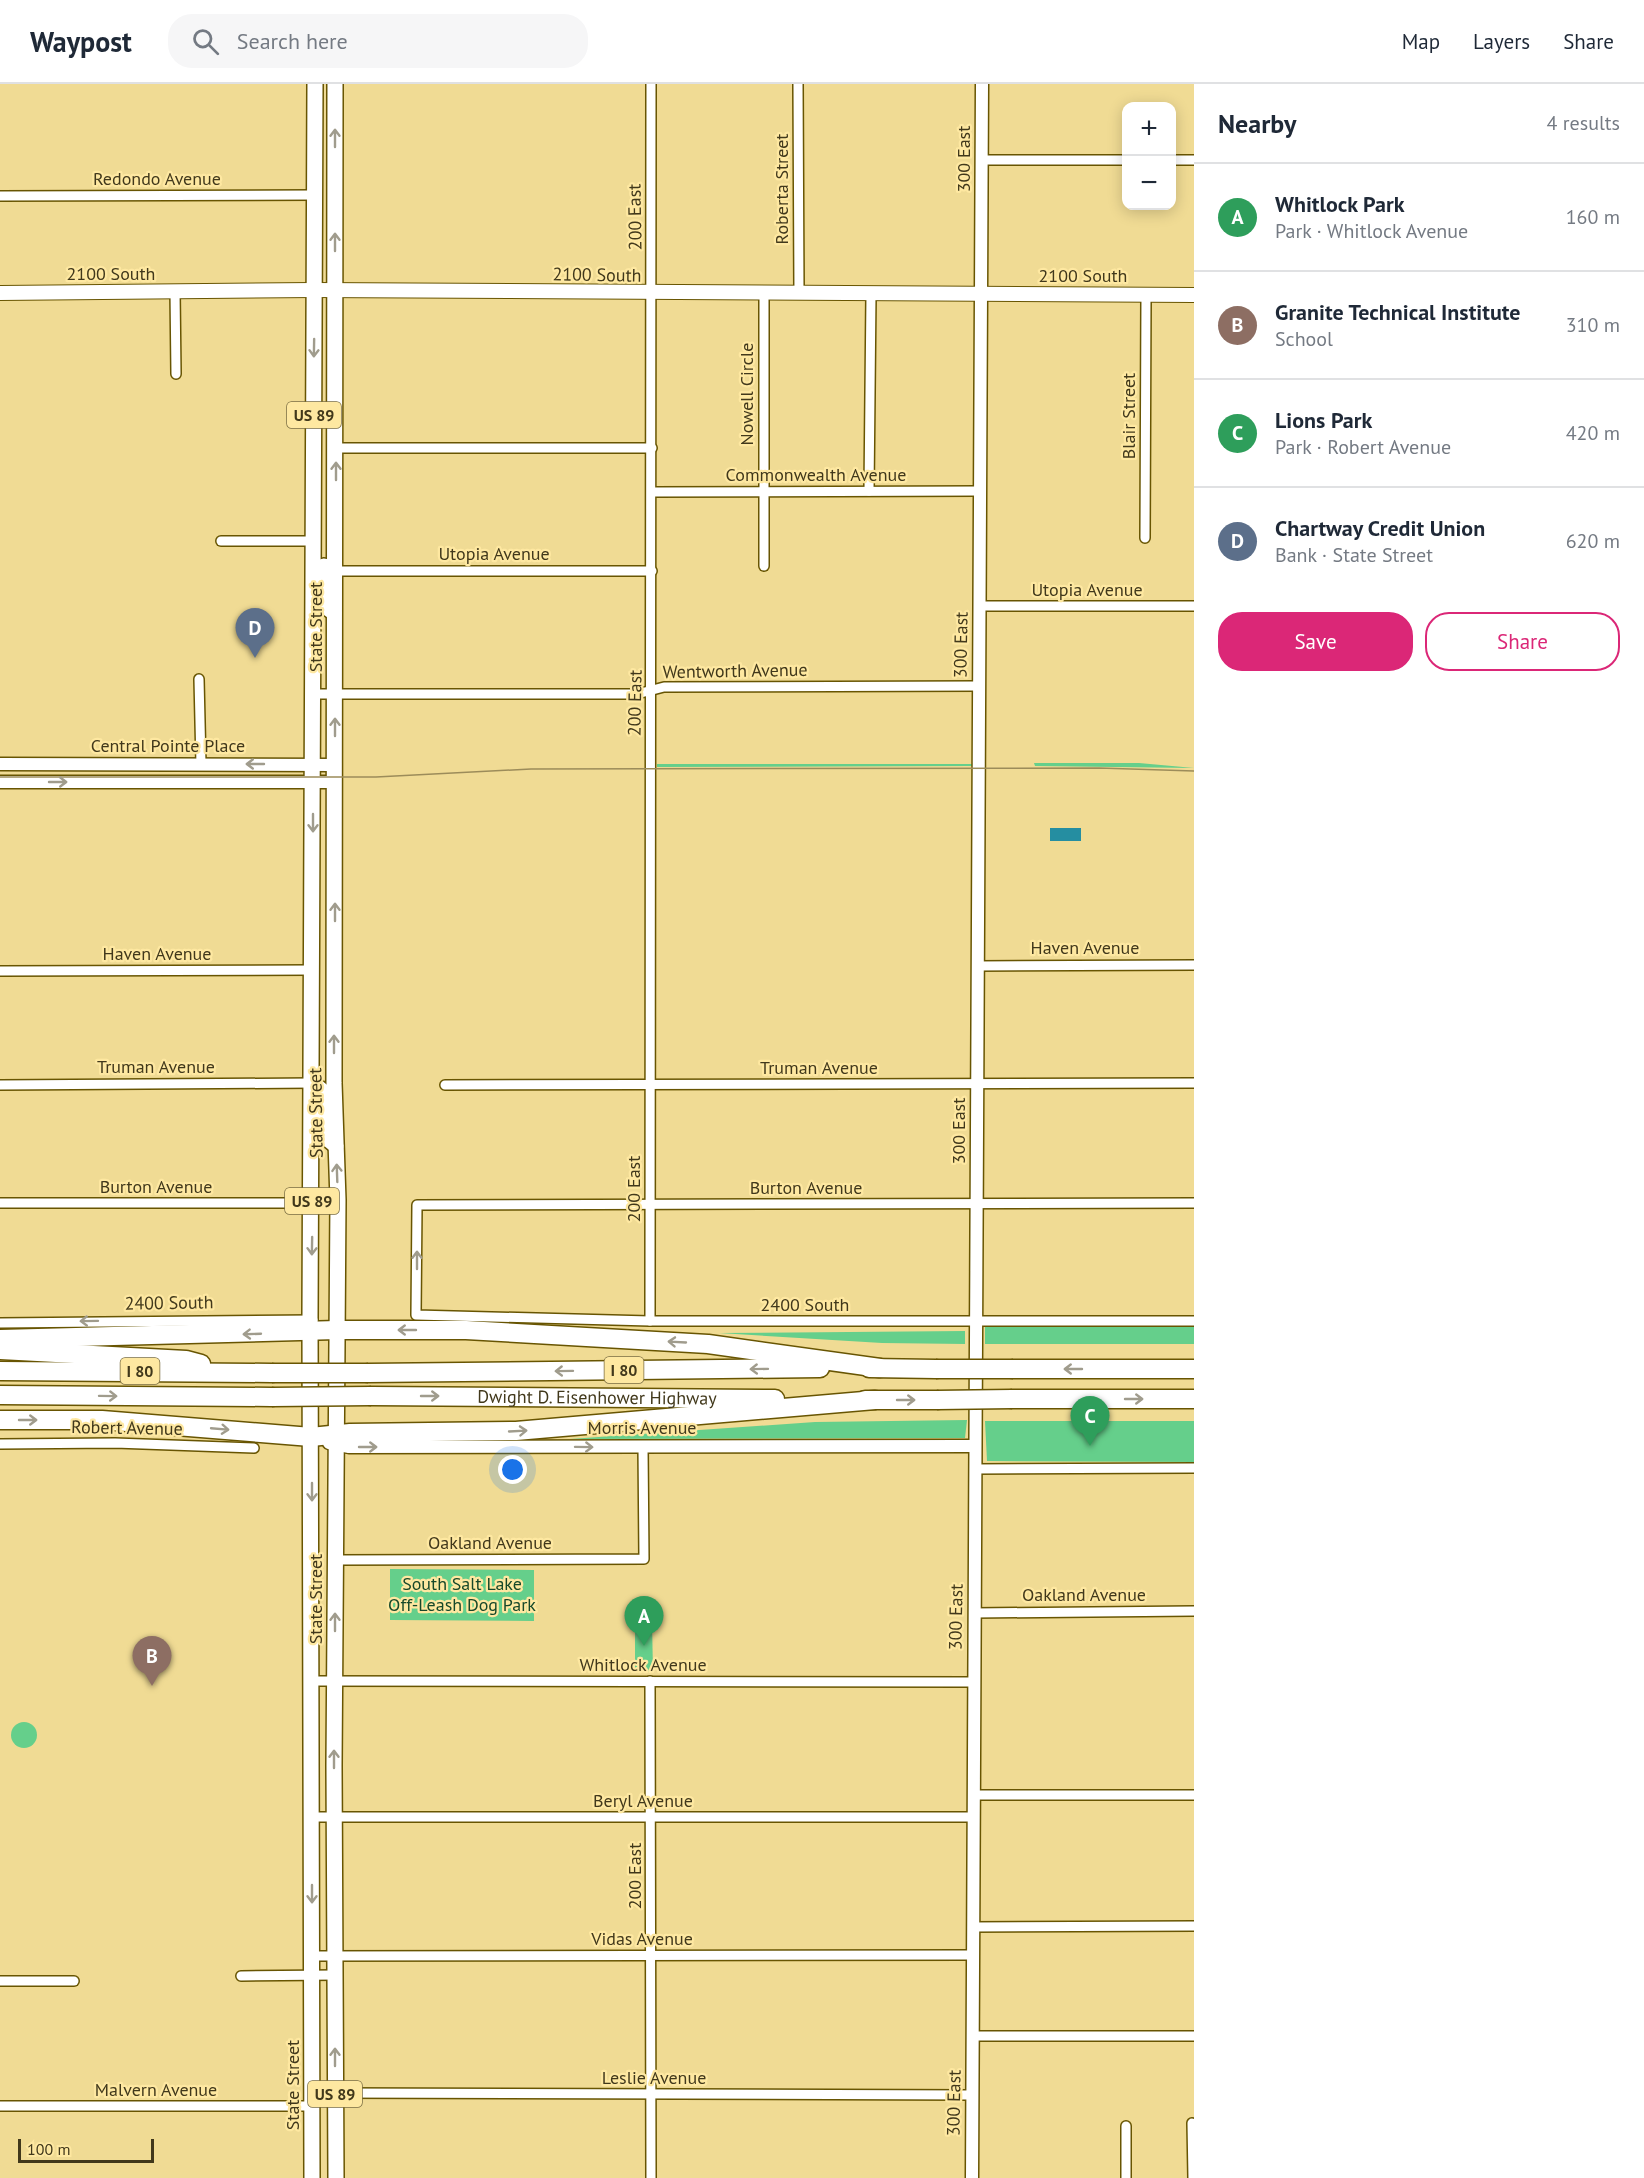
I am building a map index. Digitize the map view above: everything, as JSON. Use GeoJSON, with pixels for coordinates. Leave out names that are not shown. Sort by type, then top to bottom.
{"type":"FeatureCollection","features":[{"type":"Feature","properties":{"kind":"highway"},"geometry":{"type":"LineString","coordinates":[[0,1350],[310,1325],[337,1330],[465,1330],[708,1344],[880,1368]]}},
{"type":"Feature","properties":{"kind":"highway"},"geometry":{"type":"LineString","coordinates":[[0,1339],[186,1360],[227,1372]]}},
{"type":"Feature","properties":{"kind":"highway","name":"Dwight D. Eisenhower Highway"},"geometry":{"type":"LineString","coordinates":[[0,1371],[368,1373],[880,1368],[1194,1368]]}},
{"type":"Feature","properties":{"kind":"highway","name":"Dwight D. Eisenhower Highway"},"geometry":{"type":"LineString","coordinates":[[0,1395],[1194,1400]]}},
{"type":"Feature","properties":{"kind":"highway"},"geometry":{"type":"LineString","coordinates":[[0,1420],[161,1423],[337,1440],[516,1431],[875,1400]]}},
{"type":"Feature","properties":{"kind":"main road","name":"State Street"},"geometry":{"type":"LineString","coordinates":[[312,2178],[310,1325],[313,1083],[315,84]]}},
{"type":"Feature","properties":{"kind":"main road","name":"State Street"},"geometry":{"type":"LineString","coordinates":[[335,84],[334,1083],[337,1440],[334,1818],[336,2178]]}},
{"type":"Feature","properties":{"kind":"main road","name":"2100 South"},"geometry":{"type":"LineString","coordinates":[[0,292],[335,290],[1194,295]]}},
{"type":"Feature","properties":{"kind":"main road"},"geometry":{"type":"LineString","coordinates":[[314,540],[323,549],[327,608],[335,614]]}},
{"type":"Feature","properties":{"kind":"main road"},"geometry":{"type":"LineString","coordinates":[[313,1038],[321,1043],[323,1071],[334,1083]]}},
{"type":"Feature","properties":{"kind":"main road"},"geometry":{"type":"LineString","coordinates":[[313,1083],[324,1092],[325,1137],[336,1146]]}},
{"type":"Feature","properties":{"kind":"street","name":"200 East"},"geometry":{"type":"LineString","coordinates":[[650,1321],[653,293],[651,84]]}},
{"type":"Feature","properties":{"kind":"street","name":"Roberta Street"},"geometry":{"type":"LineString","coordinates":[[798,84],[799,294]]}},
{"type":"Feature","properties":{"kind":"street","name":"300 East"},"geometry":{"type":"LineString","coordinates":[[972,2178],[982,84]]}},
{"type":"Feature","properties":{"kind":"street"},"geometry":{"type":"LineString","coordinates":[[982,160],[1122,160]]}},
{"type":"Feature","properties":{"kind":"street"},"geometry":{"type":"LineString","coordinates":[[1176,160],[1194,160]]}},
{"type":"Feature","properties":{"kind":"street","name":"Redondo Avenue"},"geometry":{"type":"LineString","coordinates":[[0,196],[315,195]]}},
{"type":"Feature","properties":{"kind":"street"},"geometry":{"type":"LineString","coordinates":[[176,291],[176,374]]}},
{"type":"Feature","properties":{"kind":"street","name":"Nowell Circle"},"geometry":{"type":"LineString","coordinates":[[764,294],[764,566]]}},
{"type":"Feature","properties":{"kind":"street"},"geometry":{"type":"LineString","coordinates":[[869,491],[870,294]]}},
{"type":"Feature","properties":{"kind":"street","name":"Blair Street"},"geometry":{"type":"LineString","coordinates":[[1145,538],[1146,295]]}},
{"type":"Feature","properties":{"kind":"street"},"geometry":{"type":"LineString","coordinates":[[336,448],[652,448]]}},
{"type":"Feature","properties":{"kind":"street","name":"Commonwealth Avenue"},"geometry":{"type":"LineString","coordinates":[[652,492],[979,491]]}},
{"type":"Feature","properties":{"kind":"street"},"geometry":{"type":"LineString","coordinates":[[221,540],[314,540]]}},
{"type":"Feature","properties":{"kind":"street","name":"Utopia Avenue"},"geometry":{"type":"LineString","coordinates":[[336,571],[652,571]]}},
{"type":"Feature","properties":{"kind":"street","name":"Utopia Avenue"},"geometry":{"type":"LineString","coordinates":[[980,606],[1194,606]]}},
{"type":"Feature","properties":{"kind":"street"},"geometry":{"type":"LineString","coordinates":[[199,679],[201,764]]}},
{"type":"Feature","properties":{"kind":"street","name":"Wentworth Avenue"},"geometry":{"type":"LineString","coordinates":[[314,694],[626,694],[676,687],[978,686]]}},
{"type":"Feature","properties":{"kind":"street","name":"Central Pointe Place"},"geometry":{"type":"LineString","coordinates":[[0,764],[335,765]]}},
{"type":"Feature","properties":{"kind":"street","name":"Central Pointe Place"},"geometry":{"type":"LineString","coordinates":[[0,782],[335,782]]}},
{"type":"Feature","properties":{"kind":"street","name":"Haven Avenue"},"geometry":{"type":"LineString","coordinates":[[977,966],[1194,964]]}},
{"type":"Feature","properties":{"kind":"street","name":"Haven Avenue"},"geometry":{"type":"LineString","coordinates":[[0,971],[313,970]]}},
{"type":"Feature","properties":{"kind":"street","name":"Truman Avenue"},"geometry":{"type":"LineString","coordinates":[[0,1085],[313,1083]]}},
{"type":"Feature","properties":{"kind":"street","name":"Truman Avenue"},"geometry":{"type":"LineString","coordinates":[[445,1085],[1194,1083]]}},
{"type":"Feature","properties":{"kind":"street","name":"Burton Avenue"},"geometry":{"type":"LineString","coordinates":[[0,1203],[312,1203]]}},
{"type":"Feature","properties":{"kind":"street","name":"Burton Avenue"},"geometry":{"type":"LineString","coordinates":[[416,1315],[417,1205],[1194,1203]]}},
{"type":"Feature","properties":{"kind":"street","name":"2400 South"},"geometry":{"type":"LineString","coordinates":[[416,1315],[650,1321],[1194,1321]]}},
{"type":"Feature","properties":{"kind":"street","name":"2400 South"},"geometry":{"type":"LineString","coordinates":[[0,1323],[310,1325]]}},
{"type":"Feature","properties":{"kind":"street","name":"Morris Avenue"},"geometry":{"type":"LineString","coordinates":[[337,1440],[643,1447],[651,1445],[975,1446]]}},
{"type":"Feature","properties":{"kind":"street","name":"Robert Avenue"},"geometry":{"type":"LineString","coordinates":[[0,1444],[115,1443],[254,1448]]}},
{"type":"Feature","properties":{"kind":"street","name":"Oakland Avenue"},"geometry":{"type":"LineString","coordinates":[[336,1560],[644,1559],[643,1447]]}},
{"type":"Feature","properties":{"kind":"street"},"geometry":{"type":"LineString","coordinates":[[975,1469],[1194,1468]]}},
{"type":"Feature","properties":{"kind":"street","name":"Oakland Avenue"},"geometry":{"type":"LineString","coordinates":[[975,1612],[1194,1611]]}},
{"type":"Feature","properties":{"kind":"street","name":"Whitlock Avenue"},"geometry":{"type":"LineString","coordinates":[[312,1681],[973,1682]]}},
{"type":"Feature","properties":{"kind":"street","name":"200 East"},"geometry":{"type":"LineString","coordinates":[[650,1681],[651,2178]]}},
{"type":"Feature","properties":{"kind":"street"},"geometry":{"type":"LineString","coordinates":[[974,1795],[1194,1795]]}},
{"type":"Feature","properties":{"kind":"street","name":"Beryl Avenue"},"geometry":{"type":"LineString","coordinates":[[312,1817],[974,1817]]}},
{"type":"Feature","properties":{"kind":"street"},"geometry":{"type":"LineString","coordinates":[[973,1927],[1194,1926]]}},
{"type":"Feature","properties":{"kind":"street","name":"Vidas Avenue"},"geometry":{"type":"LineString","coordinates":[[312,1956],[972,1955]]}},
{"type":"Feature","properties":{"kind":"street"},"geometry":{"type":"LineString","coordinates":[[241,1977],[336,1975]]}},
{"type":"Feature","properties":{"kind":"street"},"geometry":{"type":"LineString","coordinates":[[0,1981],[74,1981]]}},
{"type":"Feature","properties":{"kind":"street"},"geometry":{"type":"LineString","coordinates":[[973,2036],[1194,2036]]}},
{"type":"Feature","properties":{"kind":"street","name":"Leslie Avenue"},"geometry":{"type":"LineString","coordinates":[[335,2093],[972,2095]]}},
{"type":"Feature","properties":{"kind":"street","name":"Malvern Avenue"},"geometry":{"type":"LineString","coordinates":[[0,2106],[312,2106]]}},
{"type":"Feature","properties":{"kind":"street"},"geometry":{"type":"LineString","coordinates":[[1192,2123],[1193,2178]]}},
{"type":"Feature","properties":{"kind":"street"},"geometry":{"type":"LineString","coordinates":[[1126,2126],[1126,2178]]}},
{"type":"Feature","properties":{"kind":"green space"},"geometry":{"type":"Polygon","coordinates":[[[1034,763],[1139,763],[1194,768],[1035,766],[1034,763]]]}},
{"type":"Feature","properties":{"kind":"green space"},"geometry":{"type":"Polygon","coordinates":[[[657,764],[972,764],[972,766],[657,767],[657,764]]]}},
{"type":"Feature","properties":{"kind":"green space"},"geometry":{"type":"Polygon","coordinates":[[[985,1326],[1194,1327],[1194,1344],[985,1344],[985,1326]]]}},
{"type":"Feature","properties":{"kind":"green space"},"geometry":{"type":"Polygon","coordinates":[[[965,1331],[965,1344],[882,1343],[719,1333],[965,1331]]]}},
{"type":"Feature","properties":{"kind":"green space"},"geometry":{"type":"Polygon","coordinates":[[[967,1420],[965,1438],[570,1439],[815,1422],[967,1420]]]}},
{"type":"Feature","properties":{"kind":"green space"},"geometry":{"type":"Polygon","coordinates":[[[985,1421],[1194,1421],[1194,1462],[987,1461],[985,1421]]]}},
{"type":"Feature","properties":{"kind":"green space","name":"South Salt Lake Off-Leash Dog Park"},"geometry":{"type":"Polygon","coordinates":[[[390,1569],[534,1570],[534,1621],[390,1620],[390,1569]]]}},
{"type":"Feature","properties":{"kind":"green space"},"geometry":{"type":"Polygon","coordinates":[[[635,1621],[652,1621],[653,1672],[635,1672],[635,1621]]]}},
{"type":"Feature","properties":{"kind":"green space"},"geometry":{"type":"Polygon","coordinates":[[[24,1722],[33,1726],[37,1735],[33,1744],[24,1748],[15,1744],[11,1735],[15,1726],[24,1722]]]}},
{"type":"Feature","properties":{"kind":"water"},"geometry":{"type":"Polygon","coordinates":[[[1050,828],[1081,828],[1081,841],[1050,841],[1050,828]]]}},
{"type":"Feature","properties":{"kind":"tram line"},"geometry":{"type":"LineString","coordinates":[[0,777],[376,777],[531,769],[1099,768],[1194,771]]}},
{"type":"Feature","properties":{"kind":"place","name":"Chartway Credit Union"},"geometry":{"type":"Point","coordinates":[255,658]}},
{"type":"Feature","properties":{"kind":"place","name":"Lions Park"},"geometry":{"type":"Point","coordinates":[1090,1446]}},
{"type":"Feature","properties":{"kind":"place","name":"Whitlock Park"},"geometry":{"type":"Point","coordinates":[644,1646]}},
{"type":"Feature","properties":{"kind":"place","name":"Granite Technical Institute"},"geometry":{"type":"Point","coordinates":[152,1686]}}]}
